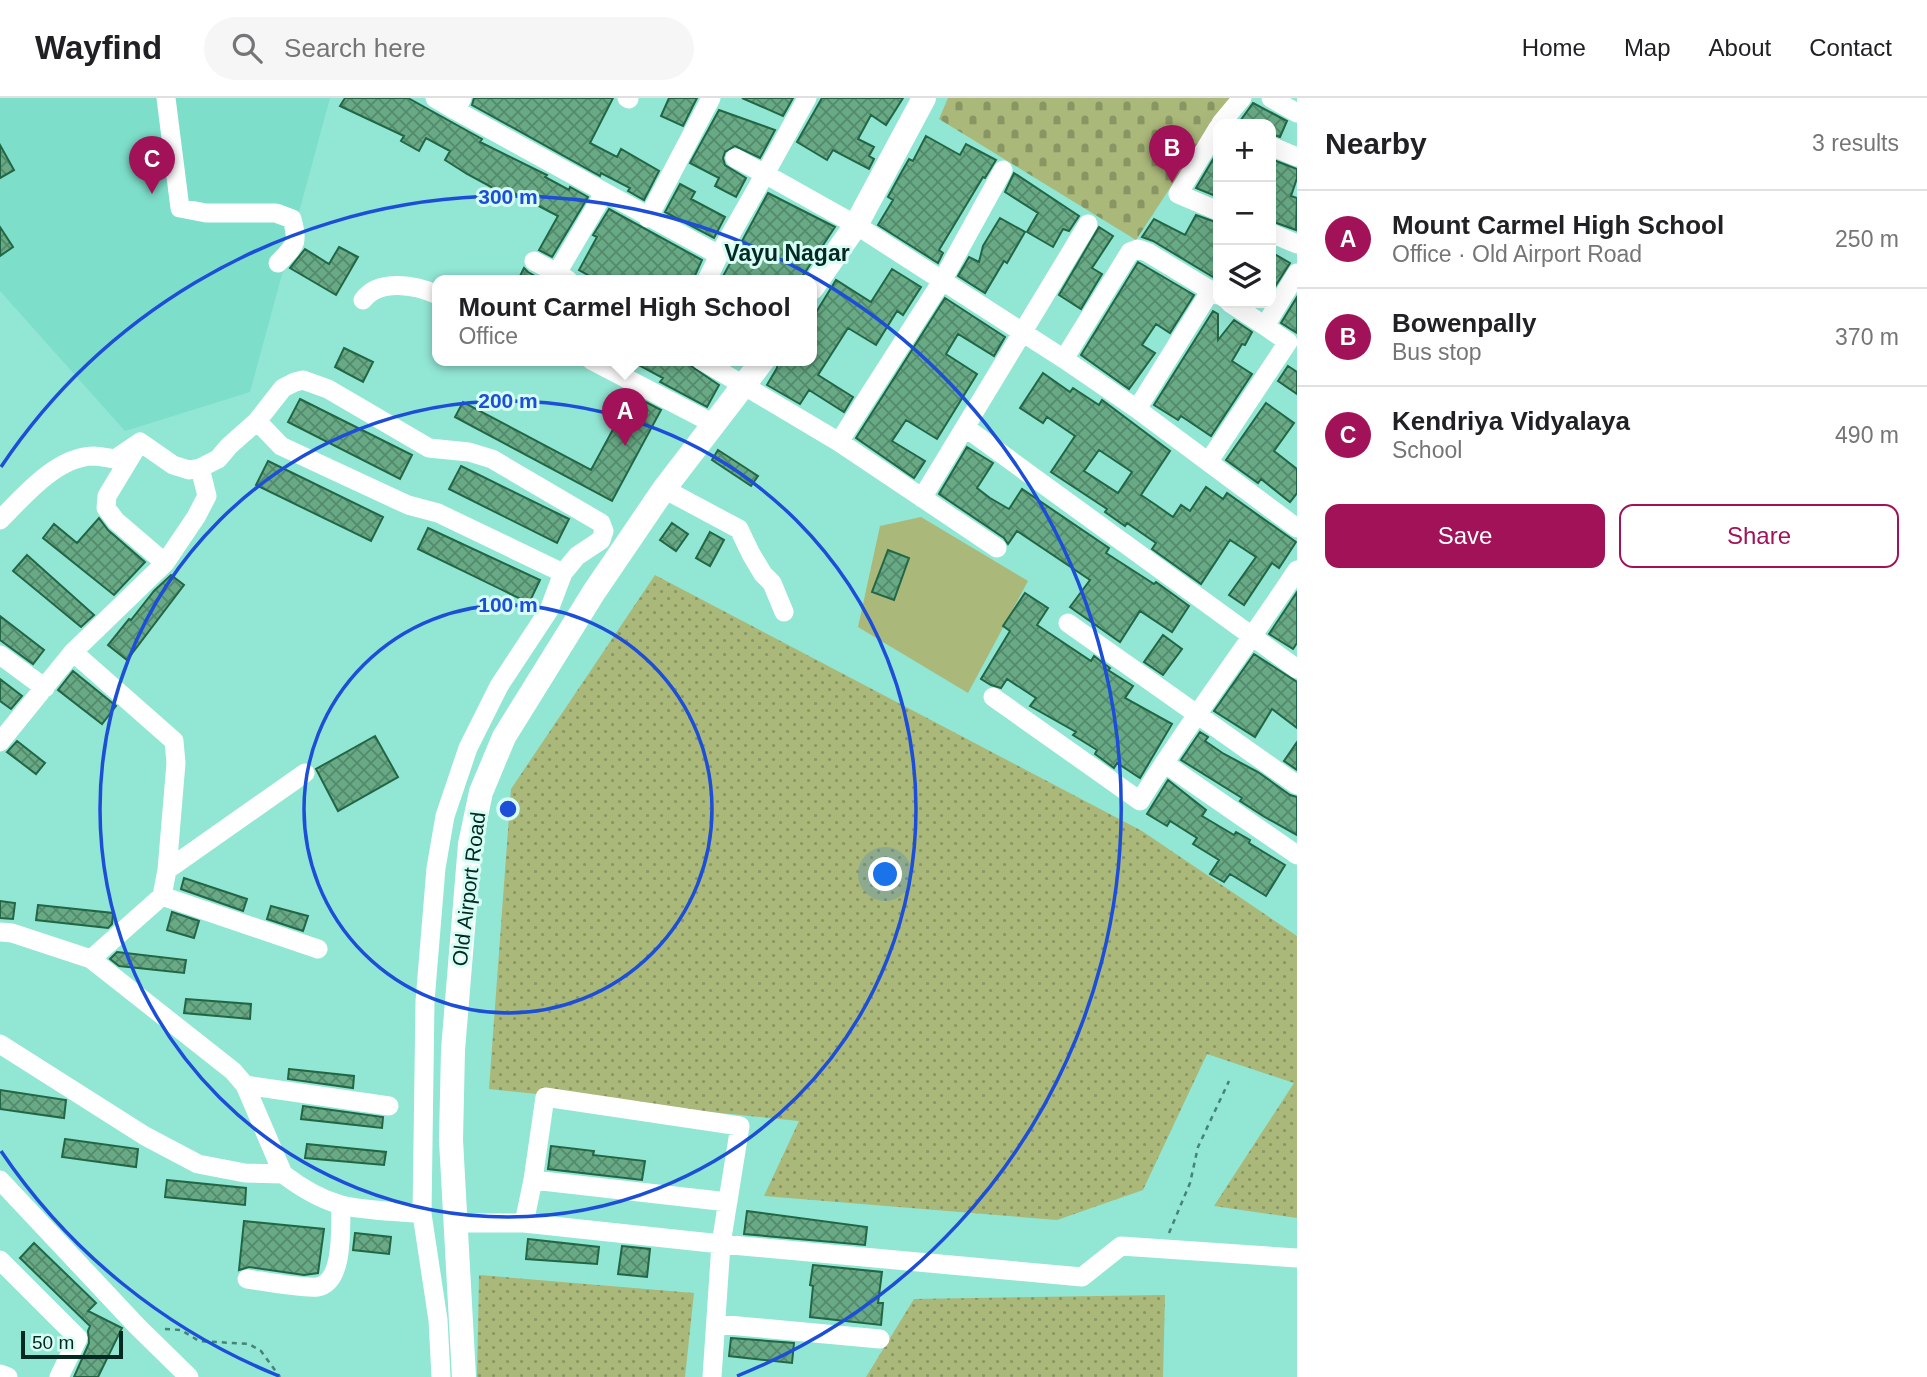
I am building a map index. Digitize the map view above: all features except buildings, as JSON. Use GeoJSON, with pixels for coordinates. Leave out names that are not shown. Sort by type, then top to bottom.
{"type":"FeatureCollection","features":[{"type":"Feature","properties":{"kind":"main road"},"geometry":{"type":"LineString","coordinates":[[817,281],[856,225],[924,98]]}},
{"type":"Feature","properties":{"kind":"main road","name":"Old Airport Road"},"geometry":{"type":"LineString","coordinates":[[464,1377],[451,1140],[453,1050],[470,844],[481,792],[504,737],[594,592],[664,489],[758,366]]}},
{"type":"Feature","properties":{"kind":"street"},"geometry":{"type":"LineString","coordinates":[[166,98],[180,208],[206,213],[276,213],[292,219],[297,236],[295,244],[278,263]]}},
{"type":"Feature","properties":{"kind":"street"},"geometry":{"type":"LineString","coordinates":[[435,98],[459,104],[604,193],[719,255]]}},
{"type":"Feature","properties":{"kind":"street"},"geometry":{"type":"LineString","coordinates":[[648,218],[711,98]]}},
{"type":"Feature","properties":{"kind":"street"},"geometry":{"type":"LineString","coordinates":[[709,275],[807,98]]}},
{"type":"Feature","properties":{"kind":"street"},"geometry":{"type":"LineString","coordinates":[[1226,119],[1242,98]]}},
{"type":"Feature","properties":{"kind":"street"},"geometry":{"type":"LineString","coordinates":[[1271,98],[1297,113]]}},
{"type":"Feature","properties":{"kind":"street"},"geometry":{"type":"LineString","coordinates":[[1213,138],[1178,194],[1213,209]]}},
{"type":"Feature","properties":{"kind":"street"},"geometry":{"type":"LineString","coordinates":[[1276,148],[1297,157]]}},
{"type":"Feature","properties":{"kind":"street"},"geometry":{"type":"LineString","coordinates":[[735,158],[856,225],[1064,359],[1296,524]]}},
{"type":"Feature","properties":{"kind":"street"},"geometry":{"type":"LineString","coordinates":[[839,442],[942,281],[1003,170]]}},
{"type":"Feature","properties":{"kind":"street"},"geometry":{"type":"LineString","coordinates":[[563,275],[604,193]]}},
{"type":"Feature","properties":{"kind":"street"},"geometry":{"type":"LineString","coordinates":[[922,498],[1087,225]]}},
{"type":"Feature","properties":{"kind":"street"},"geometry":{"type":"LineString","coordinates":[[1276,235],[1297,244]]}},
{"type":"Feature","properties":{"kind":"street"},"geometry":{"type":"LineString","coordinates":[[1064,359],[1130,252],[1138,249],[1147,252],[1213,292]]}},
{"type":"Feature","properties":{"kind":"street"},"geometry":{"type":"LineString","coordinates":[[534,261],[560,275]]}},
{"type":"Feature","properties":{"kind":"street"},"geometry":{"type":"LineString","coordinates":[[1265,326],[1297,273]]}},
{"type":"Feature","properties":{"kind":"street"},"geometry":{"type":"LineString","coordinates":[[363,300],[374,289],[382,287],[409,287],[432,293]]}},
{"type":"Feature","properties":{"kind":"street"},"geometry":{"type":"LineString","coordinates":[[1137,409],[1213,295]]}},
{"type":"Feature","properties":{"kind":"street"},"geometry":{"type":"LineString","coordinates":[[1209,461],[1288,342],[1238,308]]}},
{"type":"Feature","properties":{"kind":"street"},"geometry":{"type":"LineString","coordinates":[[603,366],[714,424]]}},
{"type":"Feature","properties":{"kind":"street"},"geometry":{"type":"LineString","coordinates":[[711,366],[839,442],[997,548]]}},
{"type":"Feature","properties":{"kind":"street"},"geometry":{"type":"LineString","coordinates":[[140,442],[173,465],[189,470],[200,468],[218,459],[257,421],[283,388],[303,380],[328,389],[429,448],[469,452],[492,459],[601,523],[604,531],[601,540],[577,556],[563,573],[549,610],[499,686],[468,748],[445,816],[436,868],[425,1001],[422,1214],[438,1321],[441,1377]]}},
{"type":"Feature","properties":{"kind":"street"},"geometry":{"type":"LineString","coordinates":[[257,421],[281,446],[408,505],[438,513],[563,573]]}},
{"type":"Feature","properties":{"kind":"street"},"geometry":{"type":"LineString","coordinates":[[966,428],[1297,669]]}},
{"type":"Feature","properties":{"kind":"street"},"geometry":{"type":"LineString","coordinates":[[0,520],[37,481],[67,464],[91,456],[115,459],[140,442]]}},
{"type":"Feature","properties":{"kind":"street"},"geometry":{"type":"LineString","coordinates":[[140,442],[107,496],[106,508],[116,521],[165,563]]}},
{"type":"Feature","properties":{"kind":"street"},"geometry":{"type":"LineString","coordinates":[[0,742],[73,652],[165,563],[207,496],[200,468]]}},
{"type":"Feature","properties":{"kind":"street"},"geometry":{"type":"LineString","coordinates":[[664,489],[739,529],[763,574],[772,583],[784,611]]}},
{"type":"Feature","properties":{"kind":"street"},"geometry":{"type":"LineString","coordinates":[[993,697],[1140,801],[1196,714],[1253,638],[1297,570]]}},
{"type":"Feature","properties":{"kind":"street"},"geometry":{"type":"LineString","coordinates":[[1068,623],[1297,785]]}},
{"type":"Feature","properties":{"kind":"street"},"geometry":{"type":"LineString","coordinates":[[73,652],[174,741],[176,763],[162,896],[91,960]]}},
{"type":"Feature","properties":{"kind":"street"},"geometry":{"type":"LineString","coordinates":[[0,655],[45,688]]}},
{"type":"Feature","properties":{"kind":"street"},"geometry":{"type":"LineString","coordinates":[[1164,763],[1297,855]]}},
{"type":"Feature","properties":{"kind":"street"},"geometry":{"type":"LineString","coordinates":[[166,870],[305,773]]}},
{"type":"Feature","properties":{"kind":"street"},"geometry":{"type":"LineString","coordinates":[[162,896],[318,949]]}},
{"type":"Feature","properties":{"kind":"street"},"geometry":{"type":"LineString","coordinates":[[0,932],[12,933],[91,960],[233,1071],[245,1085],[283,1174]]}},
{"type":"Feature","properties":{"kind":"street"},"geometry":{"type":"LineString","coordinates":[[0,1044],[145,1136],[198,1164],[245,1173],[283,1174],[310,1192],[341,1205],[422,1214]]}},
{"type":"Feature","properties":{"kind":"street"},"geometry":{"type":"LineString","coordinates":[[245,1085],[389,1106]]}},
{"type":"Feature","properties":{"kind":"street"},"geometry":{"type":"LineString","coordinates":[[524,1223],[545,1097],[740,1126],[721,1244],[712,1377]]}},
{"type":"Feature","properties":{"kind":"street"},"geometry":{"type":"LineString","coordinates":[[0,1180],[137,1326],[189,1377]]}},
{"type":"Feature","properties":{"kind":"street"},"geometry":{"type":"LineString","coordinates":[[533,1180],[728,1202]]}},
{"type":"Feature","properties":{"kind":"street"},"geometry":{"type":"LineString","coordinates":[[247,1279],[318,1287],[329,1281],[338,1265],[341,1205]]}},
{"type":"Feature","properties":{"kind":"street"},"geometry":{"type":"LineString","coordinates":[[457,1223],[524,1223],[1082,1277],[1121,1246],[1297,1258]]}},
{"type":"Feature","properties":{"kind":"street"},"geometry":{"type":"LineString","coordinates":[[0,1260],[78,1338],[59,1377]]}},
{"type":"Feature","properties":{"kind":"street"},"geometry":{"type":"LineString","coordinates":[[717,1324],[880,1339]]}},
{"type":"Feature","properties":{"kind":"street"},"geometry":{"type":"LineString","coordinates":[[0,1374],[8,1377]]}},
{"type":"Feature","properties":{"kind":"path"},"geometry":{"type":"LineString","coordinates":[[1162,1249],[1190,1183],[1198,1147],[1229,1081]]}},
{"type":"Feature","properties":{"kind":"path"},"geometry":{"type":"LineString","coordinates":[[137,1326],[181,1330],[199,1341],[249,1344],[261,1351],[280,1377]]}},
{"type":"Feature","properties":{"kind":"shaded area"},"geometry":{"type":"Polygon","coordinates":[[[0,98],[330,98],[250,392],[125,431],[0,291],[0,98]]]}},
{"type":"Feature","properties":{"kind":"green space"},"geometry":{"type":"Polygon","coordinates":[[[948,98],[1237,98],[1219,119],[1213,119],[1213,126],[1136,240],[939,119],[948,98]]]}},
{"type":"Feature","properties":{"kind":"green space"},"geometry":{"type":"Polygon","coordinates":[[[921,517],[1028,581],[968,693],[858,627],[880,526],[921,517]]]}},
{"type":"Feature","properties":{"kind":"green space"},"geometry":{"type":"Polygon","coordinates":[[[655,575],[1142,831],[1297,936],[1297,1218],[1214,1206],[1294,1083],[1207,1054],[1143,1190],[1057,1220],[764,1196],[799,1121],[489,1089],[511,789],[655,575]]]}},
{"type":"Feature","properties":{"kind":"green space"},"geometry":{"type":"Polygon","coordinates":[[[479,1275],[694,1293],[685,1377],[477,1377],[479,1275]]]}},
{"type":"Feature","properties":{"kind":"green space"},"geometry":{"type":"Polygon","coordinates":[[[1165,1295],[1163,1377],[866,1377],[914,1299],[1165,1295]]]}},
{"type":"Feature","properties":{"kind":"place","name":"Bowenpally"},"geometry":{"type":"Point","coordinates":[1172,183]}},
{"type":"Feature","properties":{"kind":"place","name":"Kendriya Vidyalaya"},"geometry":{"type":"Point","coordinates":[152,194]}},
{"type":"Feature","properties":{"kind":"place","name":"Mount Carmel High School"},"geometry":{"type":"Point","coordinates":[625,446]}},
{"type":"Feature","properties":{"kind":"district","name":"Vayu Nagar"},"geometry":{"type":"Point","coordinates":[787,253]}}]}
